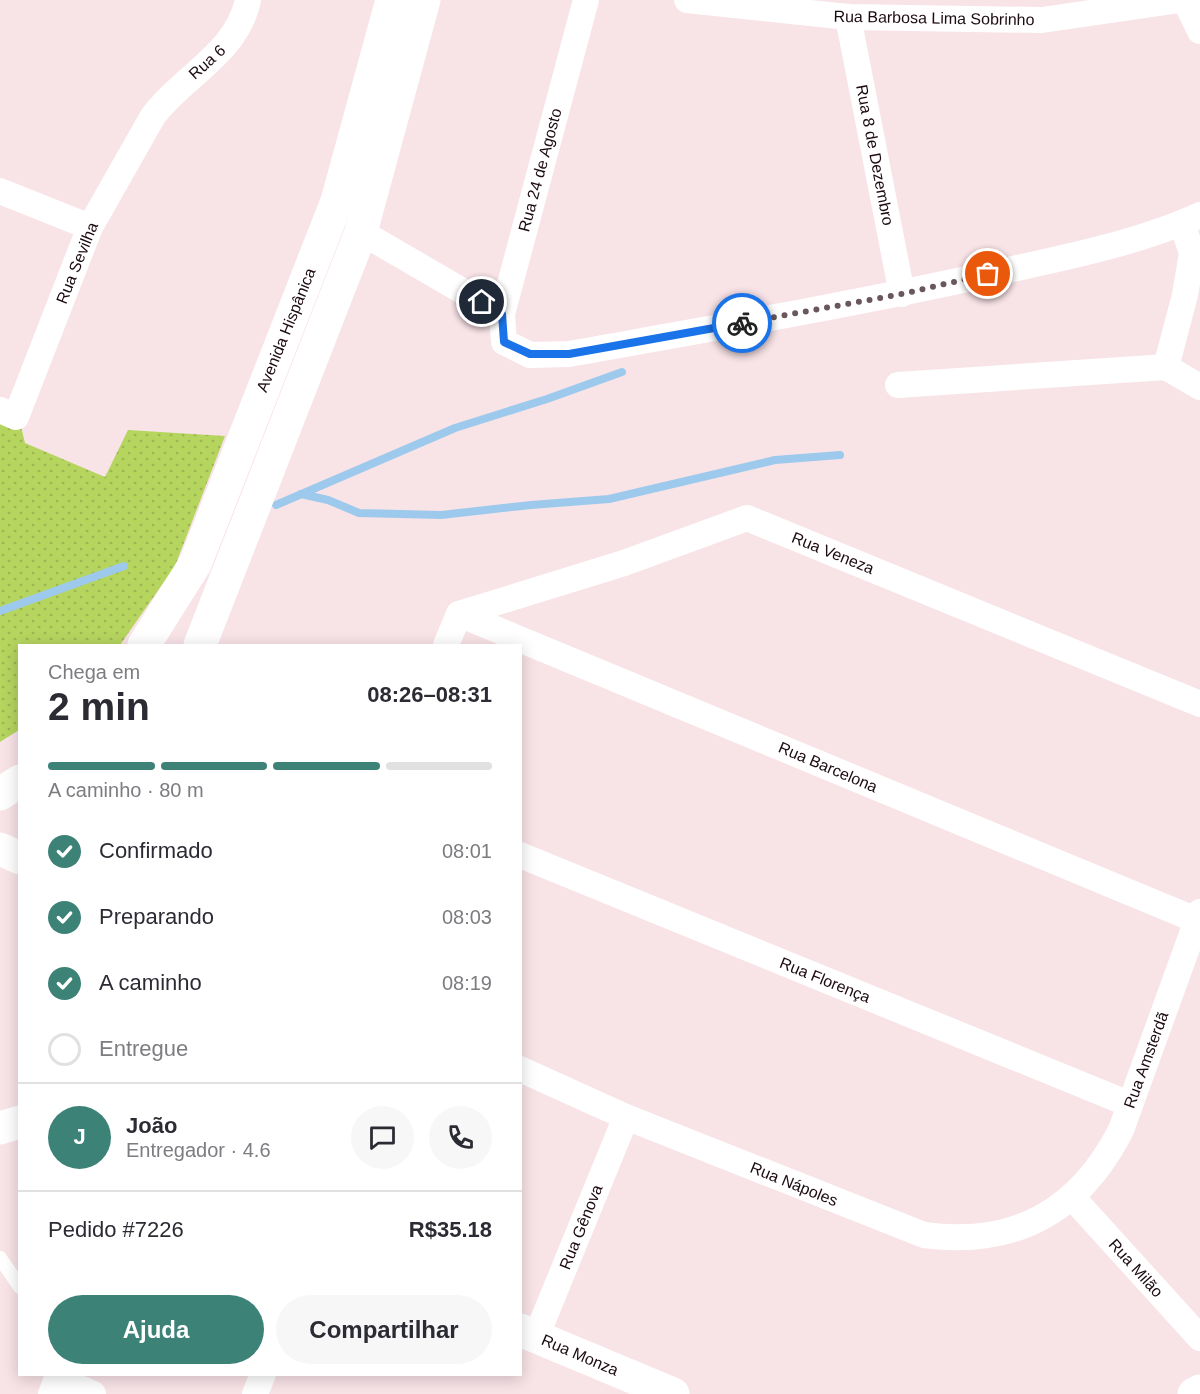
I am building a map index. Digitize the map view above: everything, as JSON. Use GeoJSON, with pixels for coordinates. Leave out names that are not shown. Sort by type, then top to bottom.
{"type":"FeatureCollection","features":[{"type":"Feature","properties":{"kind":"main road","name":"Avenida Hispânica"},"geometry":{"type":"LineString","coordinates":[[145,644],[195,564],[337,201],[392,0]]}},
{"type":"Feature","properties":{"kind":"main road","name":"Avenida Hispânica"},"geometry":{"type":"LineString","coordinates":[[200,644],[361,232],[424,0]]}},
{"type":"Feature","properties":{"kind":"main road"},"geometry":{"type":"LineString","coordinates":[[195,564],[226,576]]}},
{"type":"Feature","properties":{"kind":"main road"},"geometry":{"type":"LineString","coordinates":[[0,794],[18,782]]}},
{"type":"Feature","properties":{"kind":"main road"},"geometry":{"type":"LineString","coordinates":[[0,849],[18,857]]}},
{"type":"Feature","properties":{"kind":"main road"},"geometry":{"type":"LineString","coordinates":[[0,1128],[18,1123]]}},
{"type":"Feature","properties":{"kind":"main road"},"geometry":{"type":"LineString","coordinates":[[0,1140],[18,1142]]}},
{"type":"Feature","properties":{"kind":"main road","name":"Rua Monza"},"geometry":{"type":"LineString","coordinates":[[528,1334],[673,1394]]}},
{"type":"Feature","properties":{"kind":"main road"},"geometry":{"type":"LineString","coordinates":[[1194,1394],[1200,1391]]}},
{"type":"Feature","properties":{"kind":"street","name":"Rua 6"},"geometry":{"type":"LineString","coordinates":[[153,116],[165,100],[228,43],[248,0]]}},
{"type":"Feature","properties":{"kind":"street","name":"Rua 24 de Agosto"},"geometry":{"type":"LineString","coordinates":[[586,0],[502,314],[504,342],[530,354],[569,354],[902,294]]}},
{"type":"Feature","properties":{"kind":"street","name":"Rua Barbosa Lima Sobrinho"},"geometry":{"type":"LineString","coordinates":[[687,0],[848,17],[1042,20],[1180,0]]}},
{"type":"Feature","properties":{"kind":"street"},"geometry":{"type":"LineString","coordinates":[[1185,0],[1200,31]]}},
{"type":"Feature","properties":{"kind":"street","name":"Rua 8 de Dezembro"},"geometry":{"type":"LineString","coordinates":[[848,17],[902,294]]}},
{"type":"Feature","properties":{"kind":"street","name":"Rua Sevilha"},"geometry":{"type":"LineString","coordinates":[[8,414],[90,227],[153,116]]}},
{"type":"Feature","properties":{"kind":"street"},"geometry":{"type":"LineString","coordinates":[[0,191],[90,227]]}},
{"type":"Feature","properties":{"kind":"street"},"geometry":{"type":"LineString","coordinates":[[902,294],[1031,265],[1191,219],[1192,253],[1185,295],[1166,367]]}},
{"type":"Feature","properties":{"kind":"street"},"geometry":{"type":"LineString","coordinates":[[361,232],[502,314]]}},
{"type":"Feature","properties":{"kind":"street"},"geometry":{"type":"LineString","coordinates":[[898,386],[1166,367],[1200,387]]}},
{"type":"Feature","properties":{"kind":"street","name":"Rua Veneza"},"geometry":{"type":"LineString","coordinates":[[459,614],[624,563],[747,518],[1200,704]]}},
{"type":"Feature","properties":{"kind":"street"},"geometry":{"type":"LineString","coordinates":[[446,644],[459,614]]}},
{"type":"Feature","properties":{"kind":"street","name":"Rua Barcelona"},"geometry":{"type":"LineString","coordinates":[[459,614],[1198,916]]}},
{"type":"Feature","properties":{"kind":"street","name":"Rua Florença"},"geometry":{"type":"LineString","coordinates":[[522,856],[1129,1104]]}},
{"type":"Feature","properties":{"kind":"street","name":"Rua Amsterdã"},"geometry":{"type":"LineString","coordinates":[[1072,1197],[1108,1154],[1121,1130],[1198,916]]}},
{"type":"Feature","properties":{"kind":"street","name":"Rua Nápoles"},"geometry":{"type":"LineString","coordinates":[[522,1070],[626,1117],[924,1235],[955,1239],[1018,1230],[1072,1197]]}},
{"type":"Feature","properties":{"kind":"street","name":"Rua Gênova"},"geometry":{"type":"LineString","coordinates":[[528,1334],[626,1117]]}},
{"type":"Feature","properties":{"kind":"street","name":"Rua Milão"},"geometry":{"type":"LineString","coordinates":[[1072,1197],[1200,1338]]}},
{"type":"Feature","properties":{"kind":"street"},"geometry":{"type":"LineString","coordinates":[[255,1394],[262,1376]]}},
{"type":"Feature","properties":{"kind":"street"},"geometry":{"type":"LineString","coordinates":[[55,1382],[93,1394]]}},
{"type":"Feature","properties":{"kind":"lane"},"geometry":{"type":"LineString","coordinates":[[0,1258],[18,1284]]}},
{"type":"Feature","properties":{"kind":"green space"},"geometry":{"type":"Polygon","coordinates":[[[0,399],[16,406],[25,443],[105,477],[128,430],[225,436],[175,566],[121,644],[18,644],[18,731],[0,742],[0,399]]]}},
{"type":"Feature","properties":{"kind":"waterway"},"geometry":{"type":"LineString","coordinates":[[276,505],[455,428],[622,372]]}},
{"type":"Feature","properties":{"kind":"waterway"},"geometry":{"type":"LineString","coordinates":[[301,494],[328,500],[359,513],[441,515],[609,499],[775,460],[840,455]]}},
{"type":"Feature","properties":{"kind":"waterway"},"geometry":{"type":"LineString","coordinates":[[0,611],[124,566]]}},
{"type":"Feature","properties":{"kind":"way so far"},"geometry":{"type":"LineString","coordinates":[[742,323],[902,294],[988,274]]}},
{"type":"Feature","properties":{"kind":"route"},"geometry":{"type":"LineString","coordinates":[[482,302],[502,314],[504,342],[530,354],[569,354],[742,323]]}}]}
